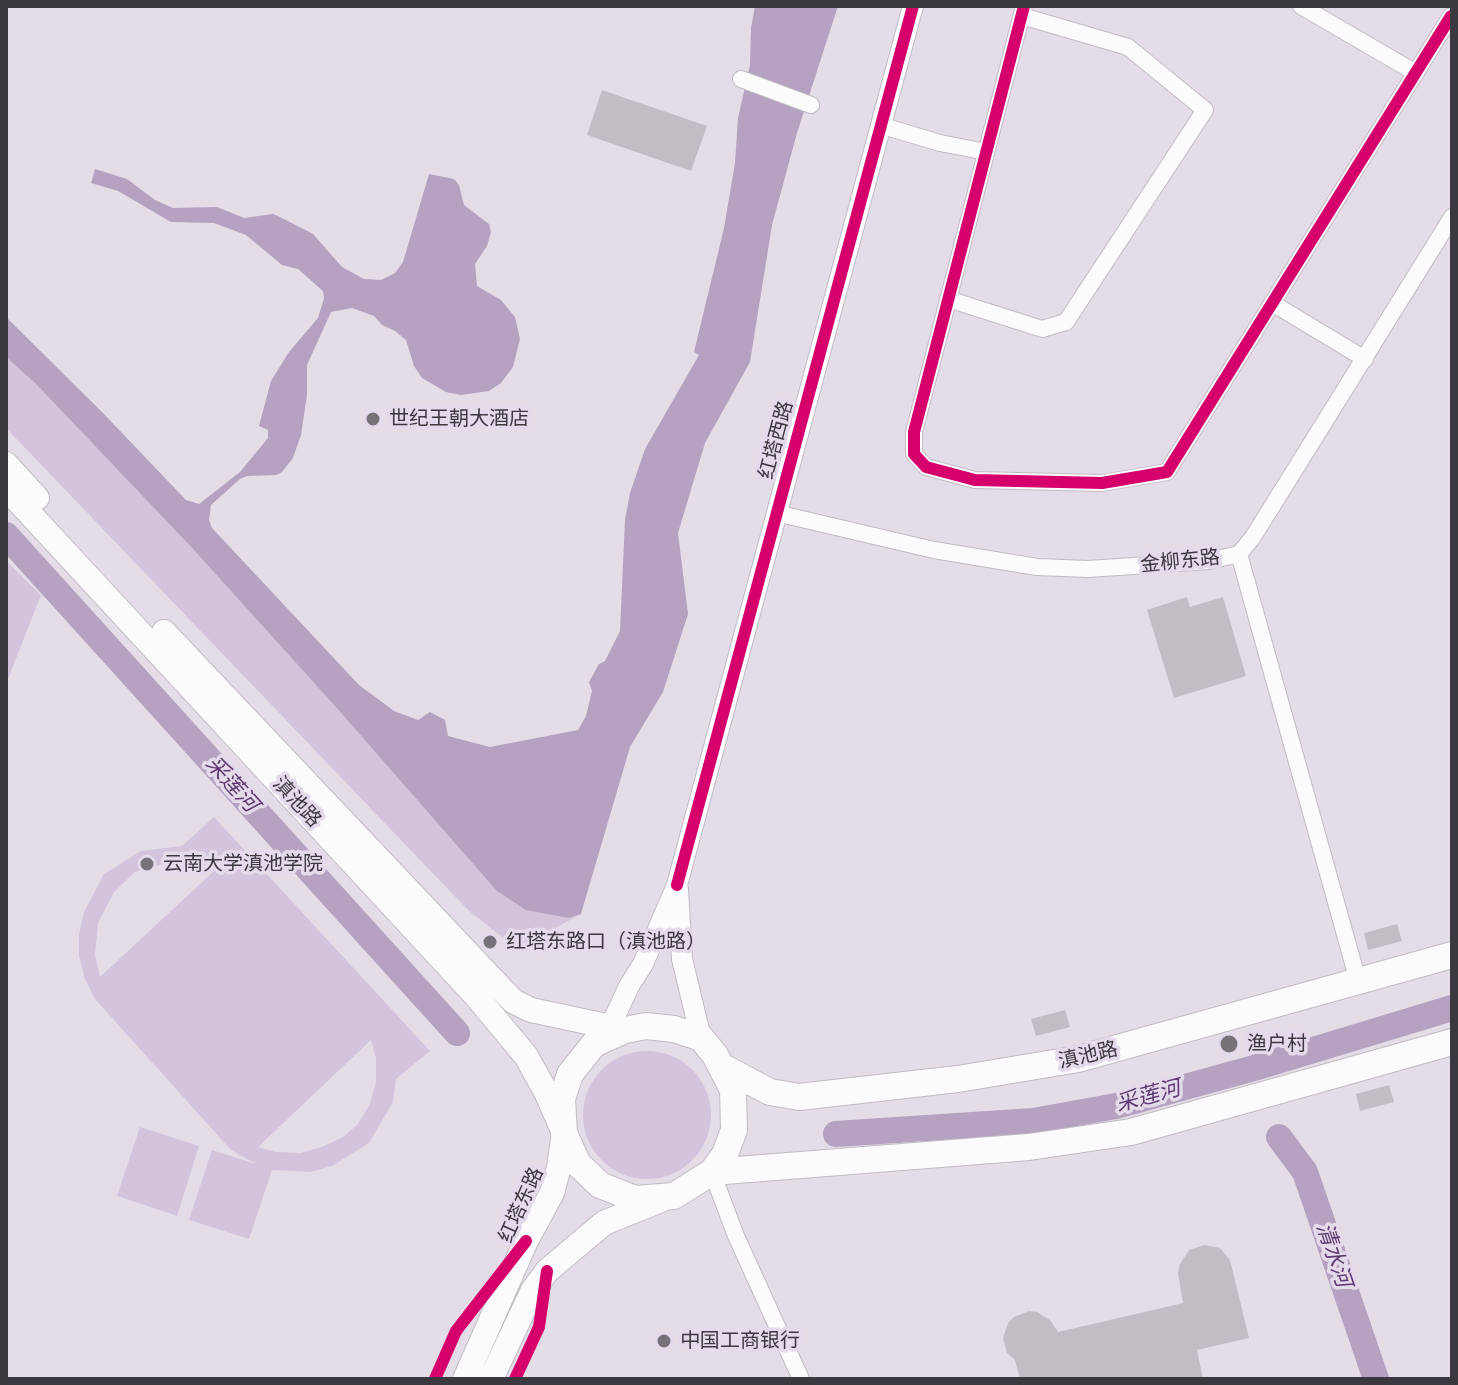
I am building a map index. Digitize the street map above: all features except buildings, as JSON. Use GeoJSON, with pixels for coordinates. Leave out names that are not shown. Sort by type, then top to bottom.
{"type":"FeatureCollection","features":[{"type":"Feature","properties":{"kind":"main road","name":"滇池路"},"geometry":{"type":"LineString","coordinates":[[6,464],[499,988],[513,1001],[531,1010],[613,1032]]}},
{"type":"Feature","properties":{"kind":"main road","name":"滇池路"},"geometry":{"type":"LineString","coordinates":[[6,488],[477,997],[526,1056],[564,1133]]}},
{"type":"Feature","properties":{"kind":"main road","name":"滇池路"},"geometry":{"type":"LineString","coordinates":[[721,1066],[770,1092],[799,1097],[958,1079],[1078,1059],[1452,955]]}},
{"type":"Feature","properties":{"kind":"main road"},"geometry":{"type":"LineString","coordinates":[[491,1379],[533,1290],[547,1271],[604,1223],[674,1196],[712,1172],[725,1154],[734,1130],[733,1090],[701,1038],[674,1029],[646,1026],[613,1032],[594,1044],[570,1074],[562,1099],[564,1133],[578,1164],[600,1185],[635,1199],[674,1196]]}},
{"type":"Feature","properties":{"kind":"main road"},"geometry":{"type":"LineString","coordinates":[[712,1172],[1029,1147],[1131,1132],[1452,1042]]}},
{"type":"Feature","properties":{"kind":"main road","name":"红塔东路"},"geometry":{"type":"LineString","coordinates":[[465,1379],[526,1241],[552,1193],[564,1133]]}},
{"type":"Feature","properties":{"kind":"street","name":"红塔西路"},"geometry":{"type":"LineString","coordinates":[[677,885],[913,6]]}},
{"type":"Feature","properties":{"kind":"street"},"geometry":{"type":"LineString","coordinates":[[1301,6],[1416,73]]}},
{"type":"Feature","properties":{"kind":"street"},"geometry":{"type":"LineString","coordinates":[[948,299],[1042,329],[1066,322],[1205,110],[1128,47],[1023,11],[986,152],[948,299],[914,432],[914,454],[926,467],[975,480],[1102,483],[1167,472],[1451,16]]}},
{"type":"Feature","properties":{"kind":"street"},"geometry":{"type":"LineString","coordinates":[[741,79],[811,105]]}},
{"type":"Feature","properties":{"kind":"street"},"geometry":{"type":"LineString","coordinates":[[883,126],[940,143],[986,152]]}},
{"type":"Feature","properties":{"kind":"street","name":"金柳东路"},"geometry":{"type":"LineString","coordinates":[[776,513],[934,550],[1037,567],[1088,569],[1209,561],[1239,554],[1253,537],[1452,217]]}},
{"type":"Feature","properties":{"kind":"street"},"geometry":{"type":"LineString","coordinates":[[1272,303],[1365,359]]}},
{"type":"Feature","properties":{"kind":"street"},"geometry":{"type":"LineString","coordinates":[[1239,554],[1358,981]]}},
{"type":"Feature","properties":{"kind":"street"},"geometry":{"type":"LineString","coordinates":[[613,1032],[629,986],[643,964],[677,885]]}},
{"type":"Feature","properties":{"kind":"street"},"geometry":{"type":"LineString","coordinates":[[677,885],[682,959],[701,1038]]}},
{"type":"Feature","properties":{"kind":"street"},"geometry":{"type":"LineString","coordinates":[[567,1018],[601,1009],[629,986]]}},
{"type":"Feature","properties":{"kind":"street"},"geometry":{"type":"LineString","coordinates":[[712,1172],[736,1236],[801,1379]]}},
{"type":"Feature","properties":{"kind":"shaded area"},"geometry":{"type":"Polygon","coordinates":[[[755,6],[838,6],[797,133],[772,225],[750,362],[705,443],[678,533],[688,614],[663,692],[630,747],[581,914],[569,918],[526,910],[497,891],[193,549],[36,384],[6,357],[6,317],[186,500],[199,504],[240,472],[268,438],[268,430],[259,426],[271,381],[289,352],[318,318],[323,291],[298,269],[282,265],[246,235],[214,223],[171,222],[118,191],[91,183],[95,169],[127,179],[155,200],[173,208],[217,207],[244,218],[273,214],[313,234],[342,267],[364,279],[381,280],[395,273],[403,262],[429,174],[454,179],[459,185],[464,205],[489,224],[491,232],[487,246],[475,264],[477,286],[501,300],[515,317],[520,339],[513,367],[501,383],[489,391],[461,395],[446,392],[422,378],[414,366],[406,340],[374,316],[352,308],[331,312],[307,365],[307,395],[301,435],[293,458],[276,475],[240,479],[211,505],[209,520],[212,528],[359,685],[394,711],[418,720],[430,712],[445,720],[448,736],[490,747],[578,730],[586,716],[592,691],[589,682],[599,664],[605,661],[620,631],[625,520],[630,493],[645,449],[699,355],[694,352],[724,228],[735,163],[738,118],[750,65],[755,6]]]}},
{"type":"Feature","properties":{"kind":"shaded area"},"geometry":{"type":"Polygon","coordinates":[[[6,357],[36,384],[193,549],[343,715],[569,918],[581,914],[517,949],[469,911],[6,428],[6,357]]]}},
{"type":"Feature","properties":{"kind":"shaded area"},"geometry":{"type":"Polygon","coordinates":[[[6,561],[41,595],[6,684],[6,561]]]}},
{"type":"Feature","properties":{"kind":"shaded area"},"geometry":{"type":"Polygon","coordinates":[[[214,817],[430,1051],[396,1079],[393,1102],[369,1143],[332,1166],[310,1172],[272,1170],[249,1239],[189,1220],[212,1150],[256,1164],[231,1150],[95,999],[79,956],[79,934],[84,912],[104,874],[141,851],[182,846],[214,817]],[[182,864],[160,865],[135,872],[114,892],[98,923],[95,955],[100,977],[214,871],[182,864]],[[371,1040],[258,1147],[275,1152],[301,1153],[343,1137],[357,1125],[369,1106],[376,1083],[376,1058],[371,1040]]]}},
{"type":"Feature","properties":{"kind":"shaded area"},"geometry":{"type":"Polygon","coordinates":[[[647,1051],[671,1056],[692,1070],[706,1091],[711,1115],[706,1139],[692,1160],[671,1174],[647,1179],[623,1174],[602,1160],[588,1139],[583,1115],[588,1091],[602,1070],[623,1056],[647,1051]]]}},
{"type":"Feature","properties":{"kind":"shaded area"},"geometry":{"type":"Polygon","coordinates":[[[140,1127],[199,1146],[177,1216],[117,1196],[140,1127]]]}},
{"type":"Feature","properties":{"kind":"waterway","name":"采莲河"},"geometry":{"type":"LineString","coordinates":[[6,535],[457,1033]]}},
{"type":"Feature","properties":{"kind":"waterway","name":"采莲河"},"geometry":{"type":"LineString","coordinates":[[836,1134],[1033,1121],[1116,1106],[1452,1008]]}},
{"type":"Feature","properties":{"kind":"waterway","name":"清水河"},"geometry":{"type":"LineString","coordinates":[[1279,1137],[1305,1172],[1376,1379]]}},
{"type":"Feature","properties":{"kind":"cycle path"},"geometry":{"type":"LineString","coordinates":[[677,885],[913,6]]}},
{"type":"Feature","properties":{"kind":"cycle path"},"geometry":{"type":"LineString","coordinates":[[1024,6],[914,432],[914,454],[926,467],[975,480],[1102,483],[1167,472],[1451,16]]}},
{"type":"Feature","properties":{"kind":"cycle path"},"geometry":{"type":"LineString","coordinates":[[435,1379],[456,1331],[526,1241]]}},
{"type":"Feature","properties":{"kind":"cycle path"},"geometry":{"type":"LineString","coordinates":[[515,1379],[539,1327],[547,1271]]}},
{"type":"Feature","properties":{"kind":"place","name":"世纪王朝大酒店"},"geometry":{"type":"Point","coordinates":[373,419]}},
{"type":"Feature","properties":{"kind":"place","name":"云南大学滇池学院"},"geometry":{"type":"Point","coordinates":[147,864]}},
{"type":"Feature","properties":{"kind":"place","name":"红塔东路口（滇池路）"},"geometry":{"type":"Point","coordinates":[490,942]}},
{"type":"Feature","properties":{"kind":"place","name":"渔户村"},"geometry":{"type":"Point","coordinates":[1229,1044]}},
{"type":"Feature","properties":{"kind":"place","name":"中国工商银行"},"geometry":{"type":"Point","coordinates":[664,1341]}}]}
